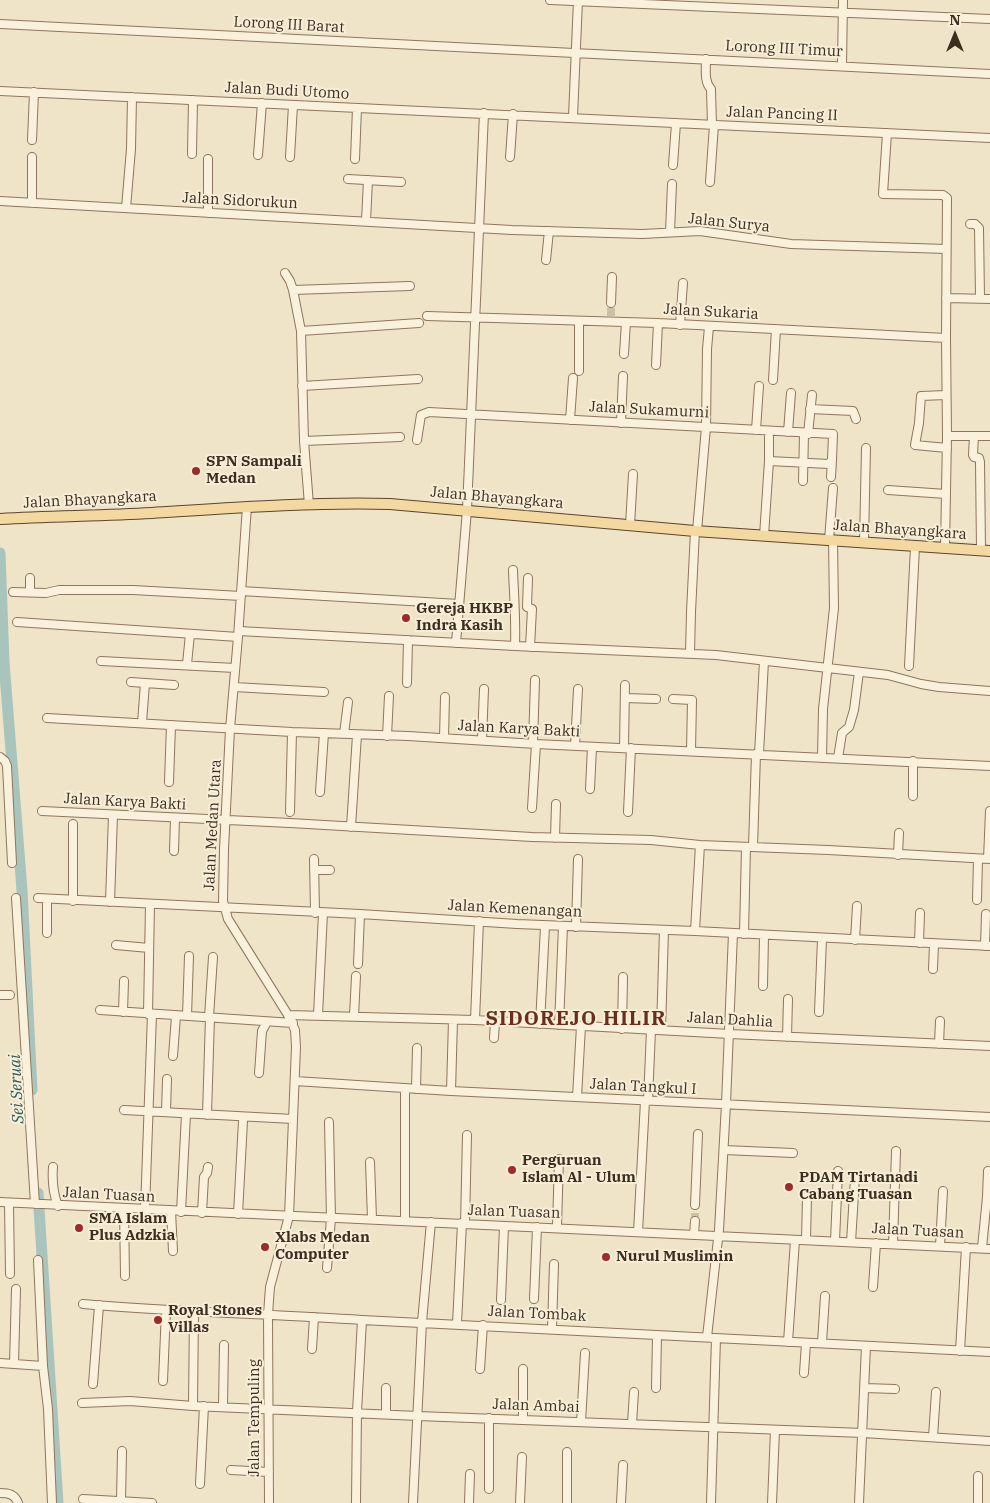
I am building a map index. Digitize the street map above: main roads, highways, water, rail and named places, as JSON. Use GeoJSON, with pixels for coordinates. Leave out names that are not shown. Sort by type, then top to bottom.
{"type":"FeatureCollection","features":[{"type":"Feature","properties":{"kind":"main road","name":"Jalan Bhayangkara"},"geometry":{"type":"LineString","coordinates":[[0,520],[152,513],[247,506],[390,504],[696,531],[985,551]]}},
{"type":"Feature","properties":{"kind":"waterway","name":"Sei Seruai"},"geometry":{"type":"LineString","coordinates":[[0,553],[4,662],[22,890],[32,1090]]}},
{"type":"Feature","properties":{"kind":"waterway","name":"Sei Seruai"},"geometry":{"type":"LineString","coordinates":[[38,1193],[58,1503]]}},
{"type":"Feature","properties":{"kind":"tunnel"},"geometry":{"type":"LineString","coordinates":[[611,303],[611,316]]}},
{"type":"Feature","properties":{"kind":"tunnel"},"geometry":{"type":"LineString","coordinates":[[695,1205],[695,1221]]}},
{"type":"Feature","properties":{"kind":"place","name":"SPN Sampali Medan"},"geometry":{"type":"Point","coordinates":[196,471]}},
{"type":"Feature","properties":{"kind":"place","name":"Gereja HKBP Indra Kasih"},"geometry":{"type":"Point","coordinates":[406,618]}},
{"type":"Feature","properties":{"kind":"place","name":"Perguruan Islam Al - Ulum"},"geometry":{"type":"Point","coordinates":[512,1170]}},
{"type":"Feature","properties":{"kind":"place","name":"PDAM Tirtanadi Cabang Tuasan"},"geometry":{"type":"Point","coordinates":[789,1187]}},
{"type":"Feature","properties":{"kind":"place","name":"SMA Islam Plus Adzkia"},"geometry":{"type":"Point","coordinates":[79,1228]}},
{"type":"Feature","properties":{"kind":"place","name":"Xlabs Medan Computer"},"geometry":{"type":"Point","coordinates":[265,1247]}},
{"type":"Feature","properties":{"kind":"place","name":"Nurul Muslimin"},"geometry":{"type":"Point","coordinates":[606,1257]}},
{"type":"Feature","properties":{"kind":"place","name":"Royal Stones Villas"},"geometry":{"type":"Point","coordinates":[158,1320]}},
{"type":"Feature","properties":{"kind":"district","name":"SIDOREJO HILIR"},"geometry":{"type":"Point","coordinates":[576,1019]}}]}
